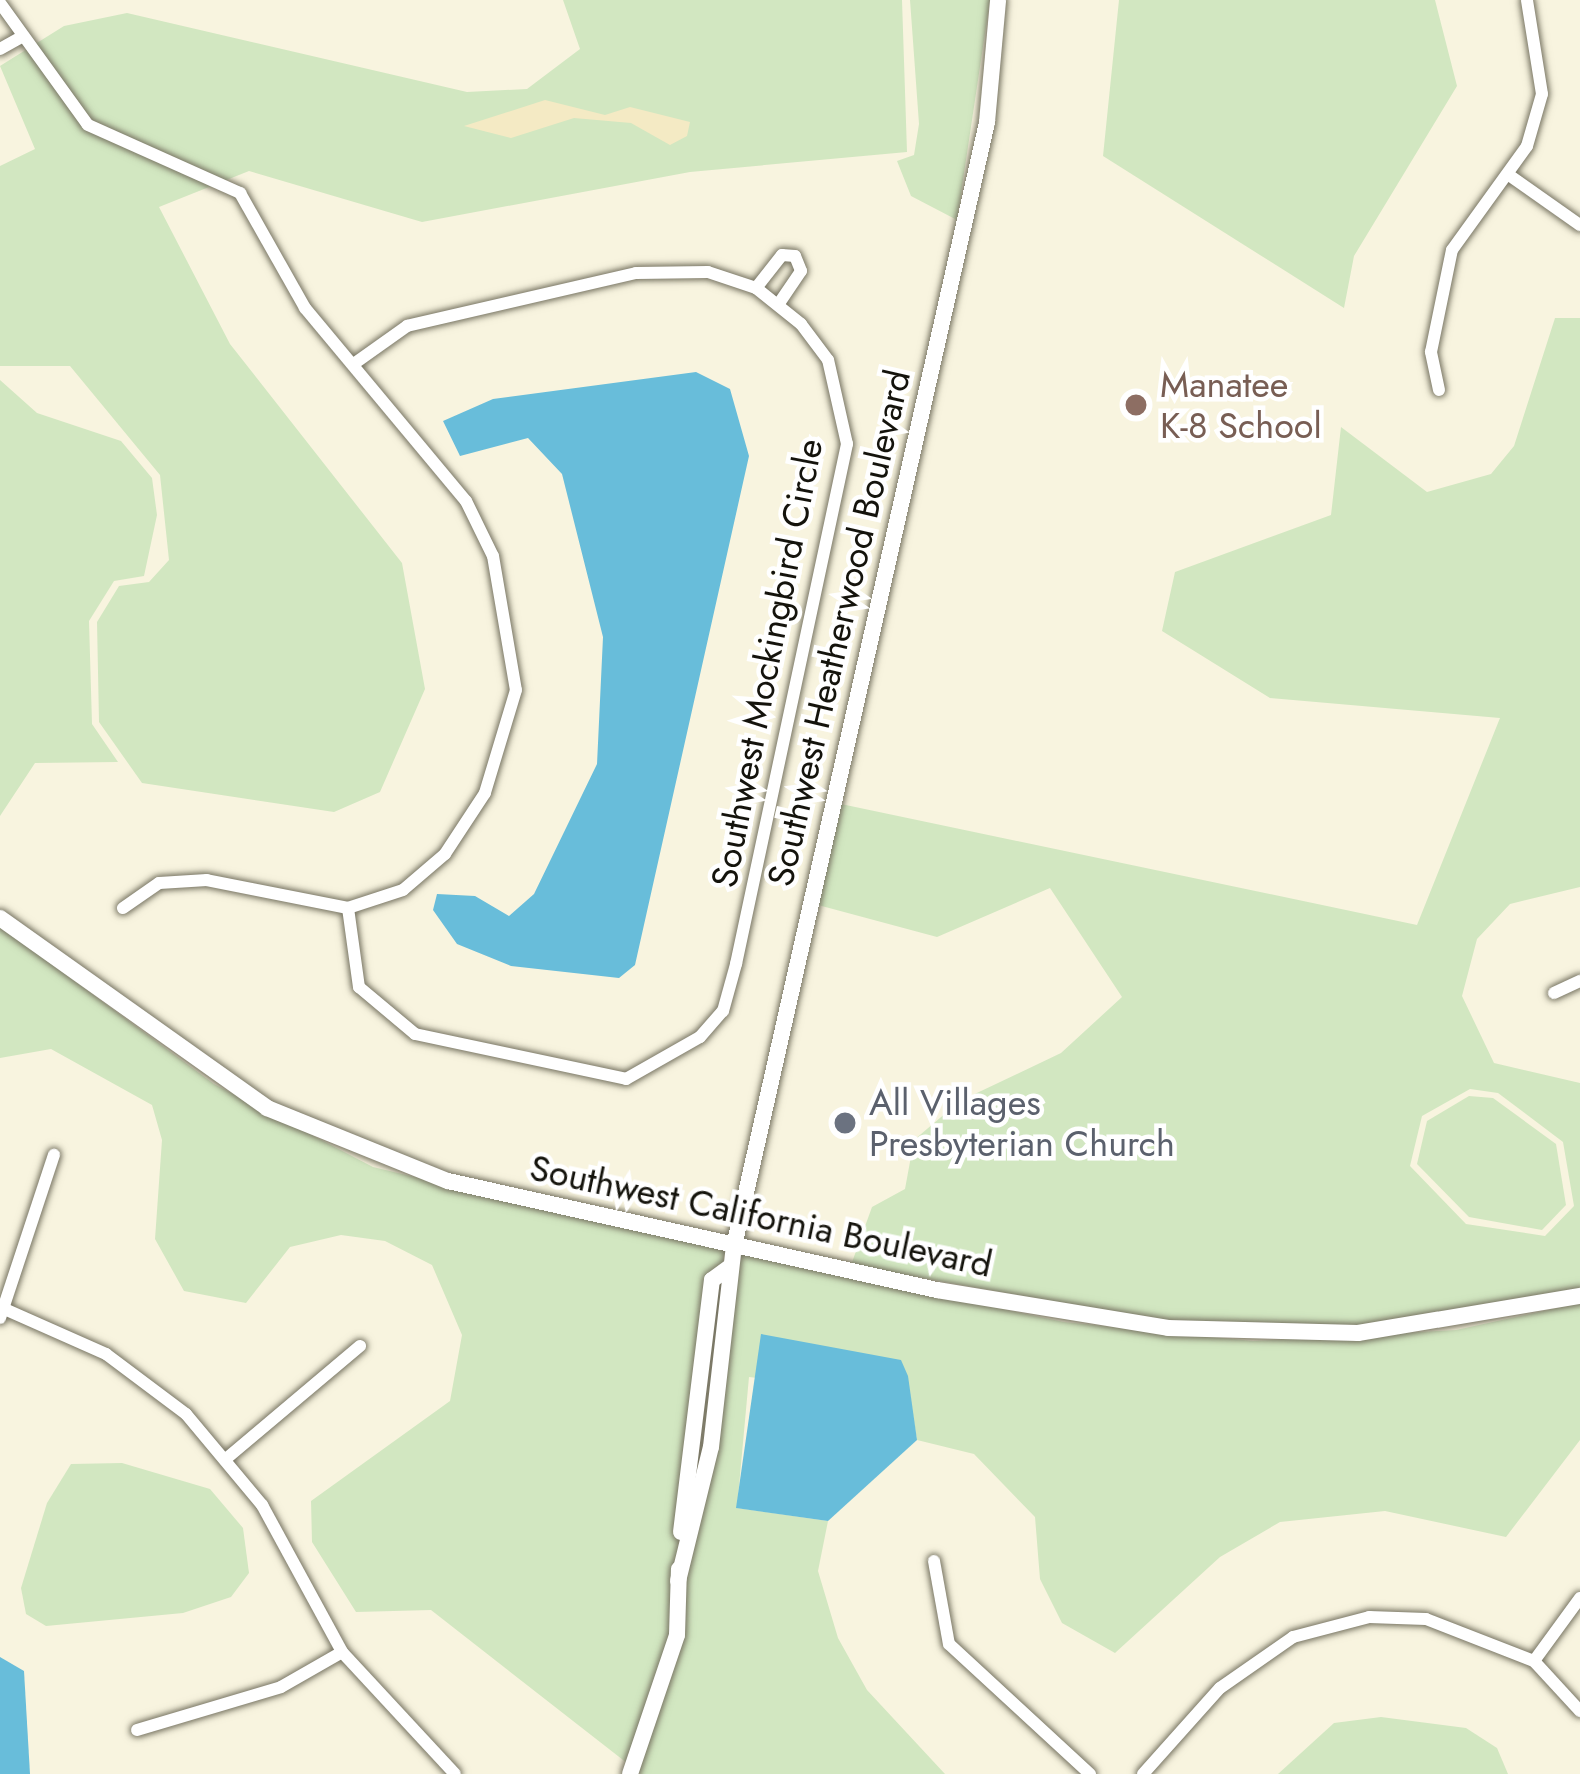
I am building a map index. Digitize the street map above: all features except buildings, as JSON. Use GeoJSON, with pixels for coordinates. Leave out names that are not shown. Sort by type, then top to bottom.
{"type":"FeatureCollection","features":[{"type":"Feature","properties":{"kind":"street","name":"Southwest Heatherwood Boulevard"},"geometry":{"type":"LineString","coordinates":[[678,1581],[714,1426],[736,1292],[730,1267],[734,1246],[987,122],[998,0]]}},
{"type":"Feature","properties":{"kind":"street"},"geometry":{"type":"LineString","coordinates":[[1439,390],[1431,352],[1442,280],[1469,222],[1509,175],[1542,94],[1527,0]]}},
{"type":"Feature","properties":{"kind":"street"},"geometry":{"type":"LineString","coordinates":[[0,3],[20,38],[88,125],[240,193],[305,308],[355,363],[475,519],[493,556],[516,690],[485,794],[445,854],[403,890],[348,908],[207,880],[159,883],[123,908]]}},
{"type":"Feature","properties":{"kind":"street"},"geometry":{"type":"LineString","coordinates":[[0,49],[20,38]]}},
{"type":"Feature","properties":{"kind":"street"},"geometry":{"type":"LineString","coordinates":[[1509,175],[1580,225]]}},
{"type":"Feature","properties":{"kind":"street"},"geometry":{"type":"LineString","coordinates":[[756,288],[782,255],[795,256],[801,272],[778,305]]}},
{"type":"Feature","properties":{"kind":"street","name":"Southwest Mockingbird Circle"},"geometry":{"type":"LineString","coordinates":[[348,908],[359,987],[415,1034],[626,1079],[665,1065],[723,1011],[848,444],[828,360],[778,305],[756,288],[678,268],[636,273],[407,326],[355,363]]}},
{"type":"Feature","properties":{"kind":"street","name":"Southwest California Boulevard"},"geometry":{"type":"LineString","coordinates":[[0,918],[82,968],[218,1078],[341,1145],[448,1181],[1066,1315],[1231,1333],[1454,1324],[1580,1296]]}},
{"type":"Feature","properties":{"kind":"street"},"geometry":{"type":"LineString","coordinates":[[1554,993],[1580,981]]}},
{"type":"Feature","properties":{"kind":"street"},"geometry":{"type":"LineString","coordinates":[[54,1155],[1,1311],[106,1354],[227,1459],[342,1652],[455,1774]]}},
{"type":"Feature","properties":{"kind":"street","name":"Southwest Heatherwood Boulevard"},"geometry":{"type":"LineString","coordinates":[[630,1774],[677,1635],[690,1424],[712,1280],[730,1267]]}},
{"type":"Feature","properties":{"kind":"street"},"geometry":{"type":"LineString","coordinates":[[227,1459],[360,1346]]}},
{"type":"Feature","properties":{"kind":"street"},"geometry":{"type":"LineString","coordinates":[[690,1424],[714,1426]]}},
{"type":"Feature","properties":{"kind":"street"},"geometry":{"type":"LineString","coordinates":[[934,1561],[949,1644],[1090,1774]]}},
{"type":"Feature","properties":{"kind":"street"},"geometry":{"type":"LineString","coordinates":[[1534,1661],[1580,1598]]}},
{"type":"Feature","properties":{"kind":"street"},"geometry":{"type":"LineString","coordinates":[[1143,1774],[1254,1658],[1324,1625],[1426,1619],[1534,1661],[1580,1711]]}},
{"type":"Feature","properties":{"kind":"street"},"geometry":{"type":"LineString","coordinates":[[137,1730],[281,1687],[342,1652]]}},
{"type":"Feature","properties":{"kind":"green space"},"geometry":{"type":"Polygon","coordinates":[[[563,0],[902,0],[907,152],[690,172],[422,222],[249,171],[159,207],[230,344],[402,563],[425,689],[380,792],[334,812],[142,783],[99,722],[97,622],[119,586],[149,582],[169,560],[160,475],[70,366],[0,366],[0,166],[35,149],[0,66],[64,26],[127,13],[467,92],[527,89],[580,49],[563,0]]]}},
{"type":"Feature","properties":{"kind":"green space"},"geometry":{"type":"Polygon","coordinates":[[[910,0],[990,0],[957,220],[911,196],[897,161],[914,155],[919,124],[910,0]]]}},
{"type":"Feature","properties":{"kind":"green space"},"geometry":{"type":"Polygon","coordinates":[[[1119,0],[1435,0],[1457,86],[1354,256],[1344,308],[1103,156],[1119,0]]]}},
{"type":"Feature","properties":{"kind":"green space"},"geometry":{"type":"Polygon","coordinates":[[[1555,318],[1580,318],[1580,887],[1510,904],[1477,939],[1462,996],[1494,1063],[1580,1083],[1580,1289],[1358,1326],[1168,1322],[851,1265],[872,1207],[905,1189],[914,1140],[960,1101],[1061,1053],[1122,997],[1050,888],[937,937],[818,905],[841,804],[1417,925],[1500,718],[1270,698],[1162,631],[1175,572],[1331,515],[1341,427],[1427,492],[1491,474],[1514,446],[1555,318]],[[1470,1089],[1422,1116],[1410,1166],[1466,1224],[1545,1236],[1574,1206],[1563,1142],[1498,1093],[1470,1089]]]}},
{"type":"Feature","properties":{"kind":"green space"},"geometry":{"type":"Polygon","coordinates":[[[0,380],[37,413],[121,441],[152,478],[157,515],[144,576],[114,581],[89,621],[92,724],[118,762],[35,763],[0,816],[0,380]]]}},
{"type":"Feature","properties":{"kind":"green space"},"geometry":{"type":"Polygon","coordinates":[[[0,926],[214,1084],[373,1167],[725,1251],[690,1453],[704,1454],[740,1254],[1064,1322],[1253,1341],[1456,1330],[1580,1303],[1580,1440],[1506,1537],[1385,1511],[1280,1522],[1220,1557],[1115,1653],[1062,1623],[1040,1579],[1035,1517],[974,1454],[917,1440],[910,1397],[749,1377],[737,1508],[828,1521],[818,1571],[838,1638],[867,1690],[945,1774],[641,1774],[431,1610],[356,1612],[312,1542],[311,1501],[450,1401],[462,1335],[432,1265],[385,1241],[341,1235],[290,1247],[246,1303],[184,1291],[155,1239],[162,1140],[152,1105],[51,1049],[0,1058],[0,926]]]}},
{"type":"Feature","properties":{"kind":"green space"},"geometry":{"type":"Polygon","coordinates":[[[1469,1096],[1493,1098],[1556,1144],[1566,1205],[1542,1230],[1469,1217],[1417,1164],[1427,1121],[1469,1096]]]}},
{"type":"Feature","properties":{"kind":"green space"},"geometry":{"type":"Polygon","coordinates":[[[122,1463],[210,1489],[243,1528],[249,1573],[231,1597],[183,1613],[46,1626],[26,1614],[21,1588],[47,1503],[71,1464],[122,1463]]]}},
{"type":"Feature","properties":{"kind":"green space"},"geometry":{"type":"Polygon","coordinates":[[[1381,1717],[1466,1728],[1497,1748],[1508,1774],[1278,1774],[1334,1723],[1381,1717]]]}},
{"type":"Feature","properties":{"kind":"sand"},"geometry":{"type":"Polygon","coordinates":[[[545,100],[605,115],[630,107],[690,122],[687,136],[670,145],[631,123],[574,118],[511,138],[464,126],[545,100]]]}},
{"type":"Feature","properties":{"kind":"water"},"geometry":{"type":"Polygon","coordinates":[[[696,372],[730,389],[749,456],[635,965],[619,978],[511,966],[457,944],[433,910],[437,894],[475,896],[509,916],[534,894],[597,764],[603,637],[562,474],[528,438],[460,456],[443,421],[493,399],[696,372]]]}},
{"type":"Feature","properties":{"kind":"water"},"geometry":{"type":"Polygon","coordinates":[[[761,1334],[901,1360],[908,1376],[917,1440],[828,1521],[736,1508],[761,1334]]]}},
{"type":"Feature","properties":{"kind":"water"},"geometry":{"type":"Polygon","coordinates":[[[0,1657],[24,1671],[30,1774],[0,1774],[0,1657]]]}},
{"type":"Feature","properties":{"kind":"place","name":"Manatee K-8 School"},"geometry":{"type":"Point","coordinates":[1136,405]}},
{"type":"Feature","properties":{"kind":"place","name":"All Villages Presbyterian Church"},"geometry":{"type":"Point","coordinates":[845,1123]}}]}
